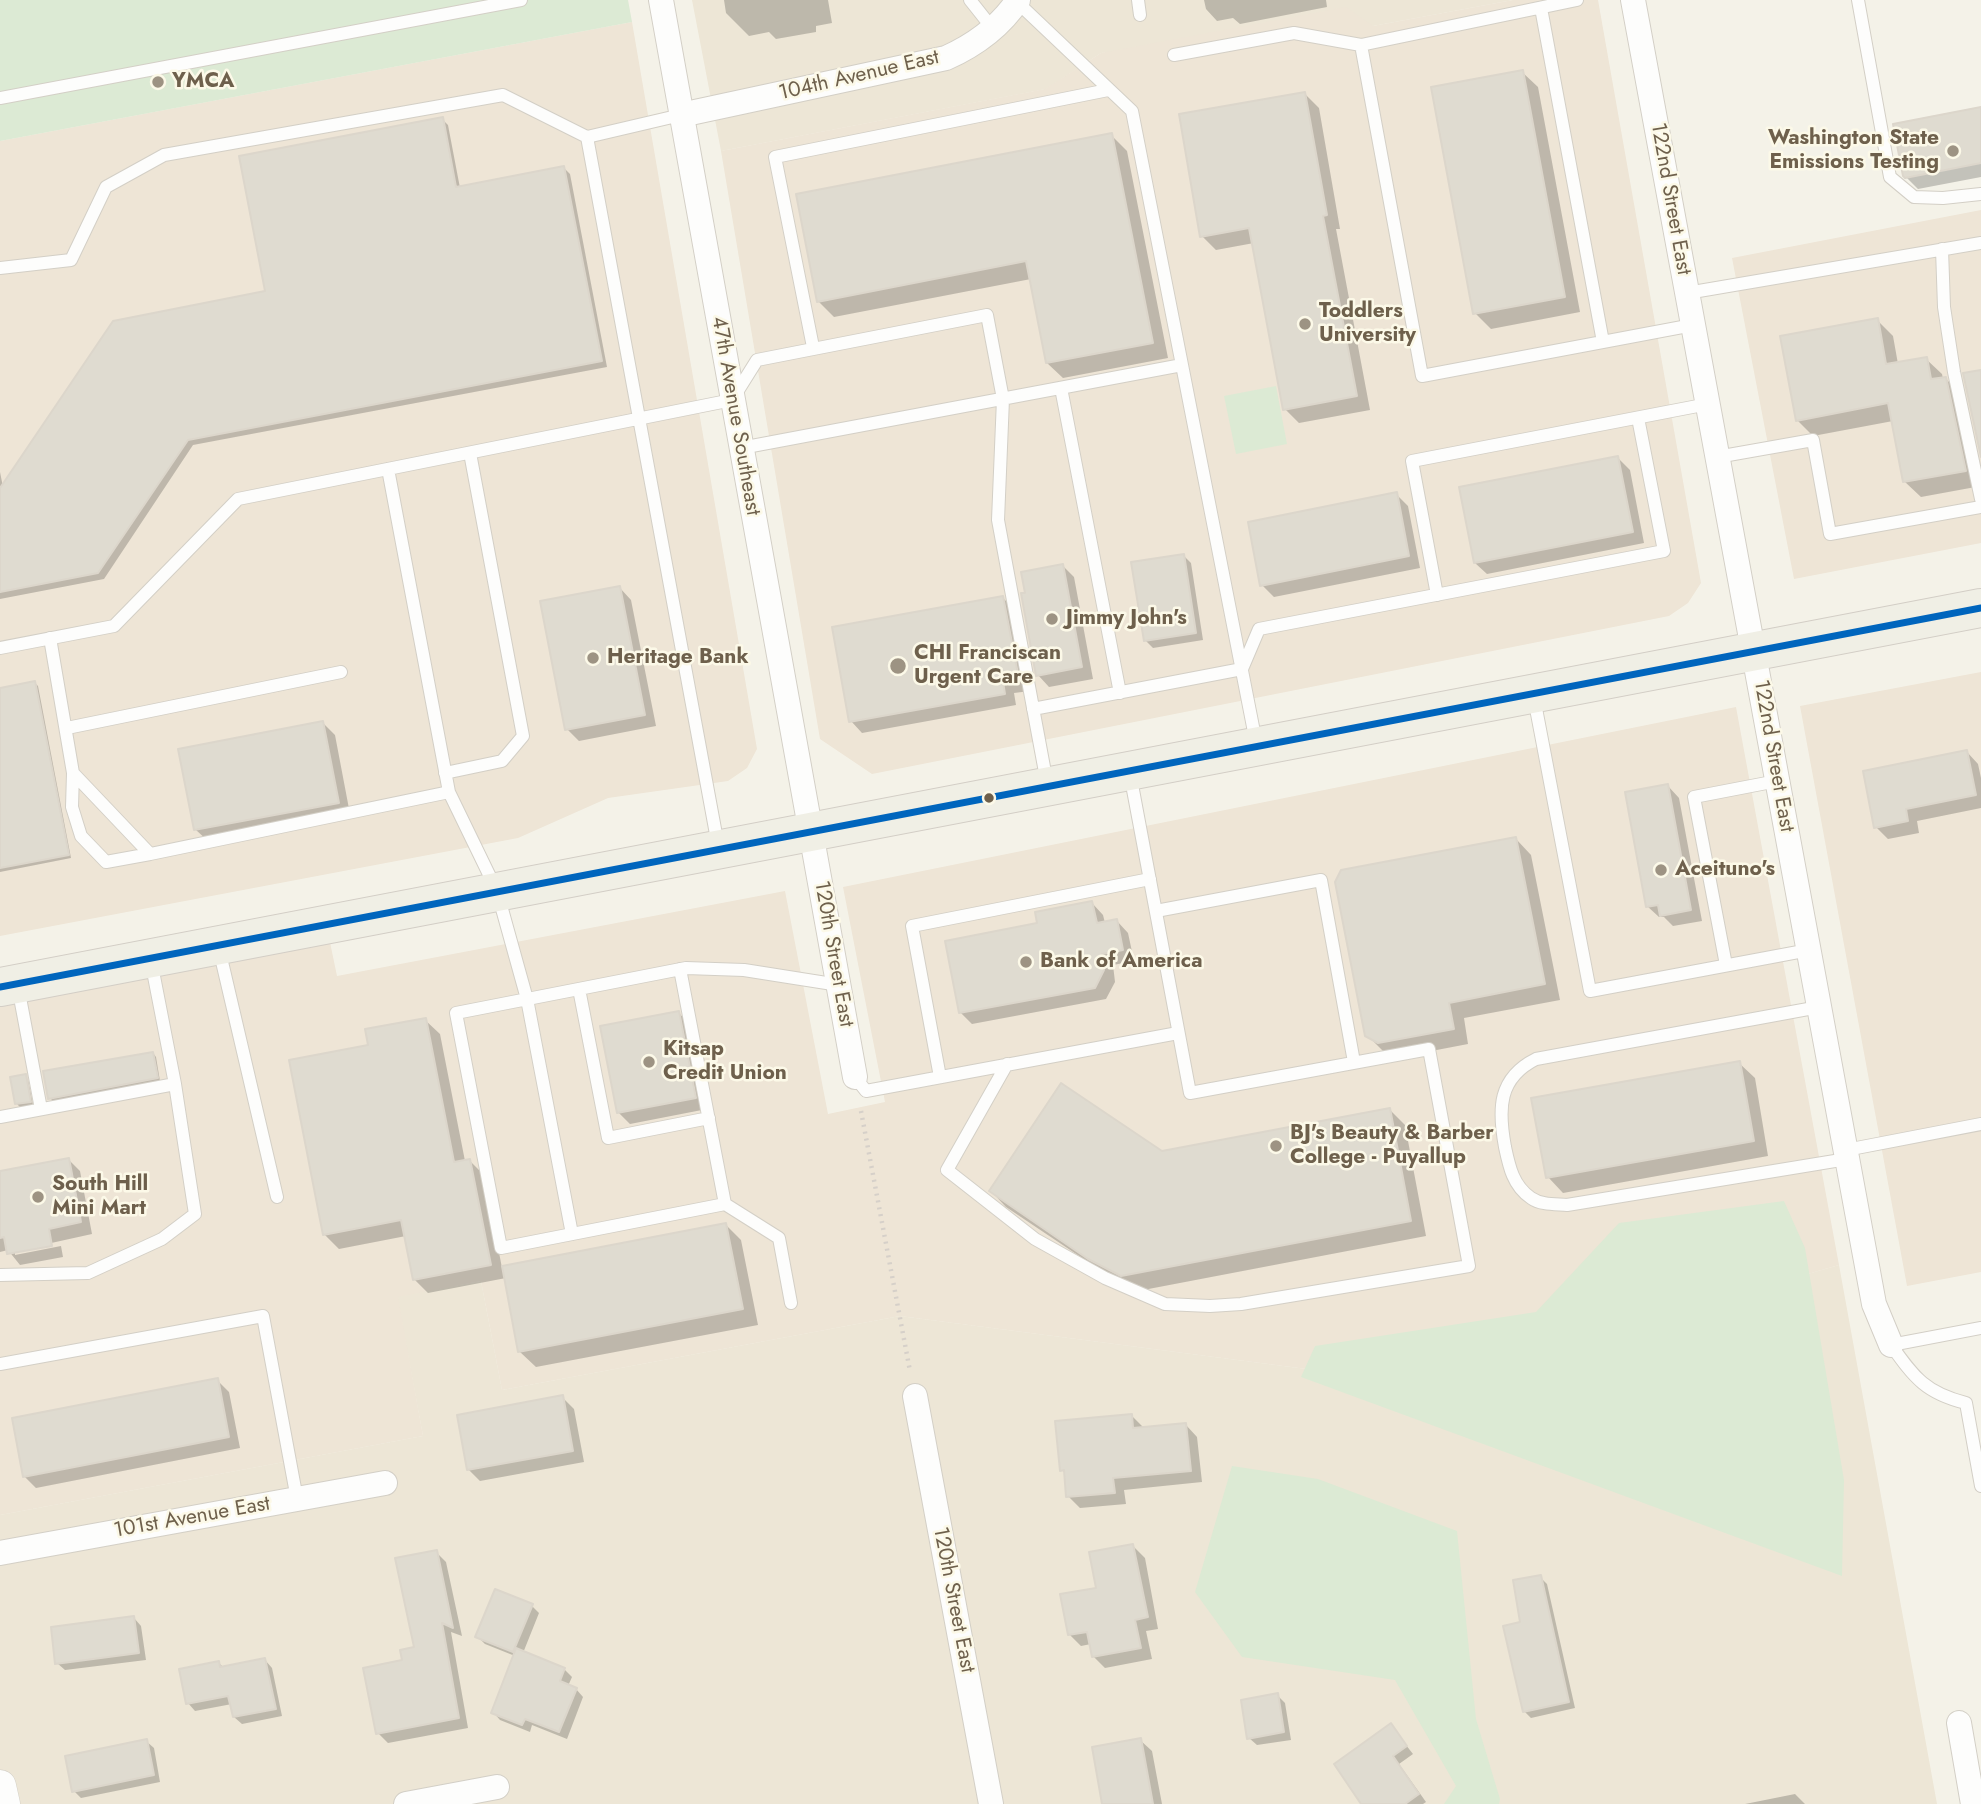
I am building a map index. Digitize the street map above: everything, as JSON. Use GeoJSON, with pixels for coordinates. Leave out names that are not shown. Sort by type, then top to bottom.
{"type":"FeatureCollection","features":[{"type":"Feature","properties":{"kind":"main road"},"geometry":{"type":"LineString","coordinates":[[9,985],[1981,608]]}},
{"type":"Feature","properties":{"kind":"street","name":"47th Avenue Southeast"},"geometry":{"type":"LineString","coordinates":[[661,0],[810,832]]}},
{"type":"Feature","properties":{"kind":"street","name":"122nd Street East"},"geometry":{"type":"LineString","coordinates":[[1633,0],[1874,1304],[1891,1345]]}},
{"type":"Feature","properties":{"kind":"street","name":"104th Avenue East"},"geometry":{"type":"LineString","coordinates":[[681,115],[946,58],[967,48],[993,29],[1018,1]]}},
{"type":"Feature","properties":{"kind":"street","name":"120th Street East"},"geometry":{"type":"LineString","coordinates":[[810,832],[855,1077]]}},
{"type":"Feature","properties":{"kind":"street","name":"120th Street East"},"geometry":{"type":"LineString","coordinates":[[915,1396],[991,1804]]}},
{"type":"Feature","properties":{"kind":"street","name":"101st Avenue East"},"geometry":{"type":"LineString","coordinates":[[0,1553],[385,1483]]}},
{"type":"Feature","properties":{"kind":"street"},"geometry":{"type":"LineString","coordinates":[[1959,1723],[1973,1804]]}},
{"type":"Feature","properties":{"kind":"street"},"geometry":{"type":"LineString","coordinates":[[0,1786],[4,1804]]}},
{"type":"Feature","properties":{"kind":"street"},"geometry":{"type":"LineString","coordinates":[[406,1804],[496,1787]]}},
{"type":"Feature","properties":{"kind":"lane"},"geometry":{"type":"LineString","coordinates":[[0,97],[521,0]]}},
{"type":"Feature","properties":{"kind":"lane"},"geometry":{"type":"LineString","coordinates":[[970,0],[993,29]]}},
{"type":"Feature","properties":{"kind":"lane"},"geometry":{"type":"LineString","coordinates":[[1138,0],[1140,15]]}},
{"type":"Feature","properties":{"kind":"lane"},"geometry":{"type":"LineString","coordinates":[[1174,55],[1294,33],[1361,45],[1577,0]]}},
{"type":"Feature","properties":{"kind":"lane"},"geometry":{"type":"LineString","coordinates":[[1858,0],[1890,177],[1914,197],[1943,198],[1981,194]]}},
{"type":"Feature","properties":{"kind":"lane"},"geometry":{"type":"LineString","coordinates":[[1018,1],[1132,111],[1257,746]]}},
{"type":"Feature","properties":{"kind":"lane"},"geometry":{"type":"LineString","coordinates":[[1541,8],[1602,342]]}},
{"type":"Feature","properties":{"kind":"lane"},"geometry":{"type":"LineString","coordinates":[[1361,45],[1422,376],[1693,326]]}},
{"type":"Feature","properties":{"kind":"lane"},"geometry":{"type":"LineString","coordinates":[[813,347],[775,157],[1108,90]]}},
{"type":"Feature","properties":{"kind":"lane"},"geometry":{"type":"LineString","coordinates":[[0,268],[71,260],[106,187],[164,155],[503,95],[587,137],[681,115]]}},
{"type":"Feature","properties":{"kind":"lane"},"geometry":{"type":"LineString","coordinates":[[587,137],[719,849]]}},
{"type":"Feature","properties":{"kind":"lane"},"geometry":{"type":"LineString","coordinates":[[1687,293],[1981,243]]}},
{"type":"Feature","properties":{"kind":"lane"},"geometry":{"type":"LineString","coordinates":[[1942,249],[1944,307],[1954,372],[1981,499]]}},
{"type":"Feature","properties":{"kind":"lane"},"geometry":{"type":"LineString","coordinates":[[0,648],[114,626],[238,499],[732,400],[757,360],[987,315],[1003,399],[998,520],[1048,788]]}},
{"type":"Feature","properties":{"kind":"lane"},"geometry":{"type":"LineString","coordinates":[[741,448],[1182,365]]}},
{"type":"Feature","properties":{"kind":"lane"},"geometry":{"type":"LineString","coordinates":[[1061,388],[1120,693]]}},
{"type":"Feature","properties":{"kind":"lane"},"geometry":{"type":"LineString","coordinates":[[1437,595],[1412,461],[1708,404]]}},
{"type":"Feature","properties":{"kind":"lane"},"geometry":{"type":"LineString","coordinates":[[1242,669],[1259,629],[1664,551],[1638,418]]}},
{"type":"Feature","properties":{"kind":"lane"},"geometry":{"type":"LineString","coordinates":[[1717,457],[1813,440],[1830,534],[1981,507]]}},
{"type":"Feature","properties":{"kind":"lane"},"geometry":{"type":"LineString","coordinates":[[445,773],[502,761],[523,736],[470,453]]}},
{"type":"Feature","properties":{"kind":"lane"},"geometry":{"type":"LineString","coordinates":[[388,469],[449,792],[498,891],[527,999],[572,1234]]}},
{"type":"Feature","properties":{"kind":"lane"},"geometry":{"type":"LineString","coordinates":[[50,638],[73,773],[72,807],[81,836],[106,862],[449,792]]}},
{"type":"Feature","properties":{"kind":"lane"},"geometry":{"type":"LineString","coordinates":[[1033,709],[1242,669]]}},
{"type":"Feature","properties":{"kind":"lane"},"geometry":{"type":"LineString","coordinates":[[67,728],[341,672]]}},
{"type":"Feature","properties":{"kind":"lane"},"geometry":{"type":"LineString","coordinates":[[1533,694],[1590,991],[1809,950]]}},
{"type":"Feature","properties":{"kind":"lane"},"geometry":{"type":"LineString","coordinates":[[1007,1064],[947,1170],[1035,1239],[1105,1278],[1165,1304],[1210,1306],[1469,1266],[1429,1049],[1190,1093],[1130,771]]}},
{"type":"Feature","properties":{"kind":"lane"},"geometry":{"type":"LineString","coordinates":[[73,773],[150,854]]}},
{"type":"Feature","properties":{"kind":"lane"},"geometry":{"type":"LineString","coordinates":[[1726,965],[1694,797],[1777,781]]}},
{"type":"Feature","properties":{"kind":"lane"},"geometry":{"type":"LineString","coordinates":[[940,1077],[912,926],[1150,879]]}},
{"type":"Feature","properties":{"kind":"lane"},"geometry":{"type":"LineString","coordinates":[[1156,911],[1321,880],[1354,1062]]}},
{"type":"Feature","properties":{"kind":"lane"},"geometry":{"type":"LineString","coordinates":[[218,944],[277,1197]]}},
{"type":"Feature","properties":{"kind":"lane"},"geometry":{"type":"LineString","coordinates":[[0,1276],[88,1273],[162,1239],[195,1214],[175,1084],[151,957]]}},
{"type":"Feature","properties":{"kind":"lane"},"geometry":{"type":"LineString","coordinates":[[680,970],[725,1205]]}},
{"type":"Feature","properties":{"kind":"lane"},"geometry":{"type":"LineString","coordinates":[[791,1303],[779,1238],[725,1205],[501,1248],[456,1013],[680,970],[744,970],[839,985]]}},
{"type":"Feature","properties":{"kind":"lane"},"geometry":{"type":"LineString","coordinates":[[9,985],[41,1109]]}},
{"type":"Feature","properties":{"kind":"lane"},"geometry":{"type":"LineString","coordinates":[[579,989],[608,1138],[709,1118]]}},
{"type":"Feature","properties":{"kind":"lane"},"geometry":{"type":"LineString","coordinates":[[1819,1007],[1536,1059],[1522,1066],[1506,1087],[1500,1116],[1513,1178],[1532,1200],[1567,1205],[1846,1154],[1981,1124]]}},
{"type":"Feature","properties":{"kind":"lane"},"geometry":{"type":"LineString","coordinates":[[855,1077],[866,1091],[1178,1032]]}},
{"type":"Feature","properties":{"kind":"lane"},"geometry":{"type":"LineString","coordinates":[[0,1117],[175,1084]]}},
{"type":"Feature","properties":{"kind":"lane"},"geometry":{"type":"LineString","coordinates":[[0,1364],[263,1316],[297,1499]]}},
{"type":"Feature","properties":{"kind":"lane"},"geometry":{"type":"LineString","coordinates":[[1981,1328],[1891,1345],[1916,1378],[1929,1390],[1966,1403],[1981,1486]]}},
{"type":"Feature","properties":{"kind":"path"},"geometry":{"type":"LineString","coordinates":[[855,1077],[915,1396]]}},
{"type":"Feature","properties":{"kind":"shaded area"},"geometry":{"type":"Polygon","coordinates":[[[692,0],[1513,0],[1373,26],[1101,53],[1046,89],[721,151],[692,0]]]}},
{"type":"Feature","properties":{"kind":"shaded area"},"geometry":{"type":"Polygon","coordinates":[[[1513,0],[1598,0],[1701,583],[1688,603],[1669,616],[872,774],[820,739],[721,151],[1045,89],[1101,53],[1346,7],[1373,26],[1513,0]]]}},
{"type":"Feature","properties":{"kind":"shaded area"},"geometry":{"type":"Polygon","coordinates":[[[632,22],[757,749],[747,768],[728,781],[608,798],[518,838],[0,936],[0,141],[632,22]]]}},
{"type":"Feature","properties":{"kind":"shaded area"},"geometry":{"type":"Polygon","coordinates":[[[1981,210],[1981,543],[1794,579],[1732,258],[1981,210]]]}},
{"type":"Feature","properties":{"kind":"shaded area"},"geometry":{"type":"Polygon","coordinates":[[[1981,672],[1981,1272],[1907,1286],[1800,706],[1981,672]]]}},
{"type":"Feature","properties":{"kind":"shaded area"},"geometry":{"type":"Polygon","coordinates":[[[1736,707],[1839,1265],[1473,1370],[1391,1380],[900,1316],[502,1390],[481,1281],[398,1297],[423,1436],[0,1515],[0,987],[326,923],[337,976],[785,891],[828,1114],[885,1102],[843,887],[1736,707]]]}},
{"type":"Feature","properties":{"kind":"shaded area"},"geometry":{"type":"Polygon","coordinates":[[[1839,1265],[1937,1804],[0,1804],[0,1515],[423,1436],[397,1296],[481,1281],[502,1390],[900,1316],[1391,1380],[1473,1370],[1839,1265]]]}},
{"type":"Feature","properties":{"kind":"green space","name":"YMCA"},"geometry":{"type":"Polygon","coordinates":[[[0,0],[628,0],[632,22],[0,141],[0,0]]]}},
{"type":"Feature","properties":{"kind":"green space"},"geometry":{"type":"Polygon","coordinates":[[[1276,386],[1287,444],[1236,454],[1224,396],[1276,386]]]}},
{"type":"Feature","properties":{"kind":"green space"},"geometry":{"type":"Polygon","coordinates":[[[1784,1201],[1805,1248],[1844,1480],[1842,1576],[1301,1377],[1315,1346],[1536,1312],[1619,1223],[1784,1201]]]}},
{"type":"Feature","properties":{"kind":"green space"},"geometry":{"type":"Polygon","coordinates":[[[1232,1466],[1318,1479],[1457,1531],[1476,1719],[1500,1799],[1499,1804],[1444,1804],[1456,1786],[1395,1680],[1242,1657],[1195,1592],[1232,1466]]]}},
{"type":"Feature","properties":{"kind":"building"},"geometry":{"type":"Polygon","coordinates":[[[1523,70],[1565,297],[1473,314],[1431,87],[1523,70]]]}},
{"type":"Feature","properties":{"kind":"building"},"geometry":{"type":"Polygon","coordinates":[[[1305,92],[1327,215],[1323,216],[1357,396],[1283,410],[1249,228],[1200,237],[1179,114],[1305,92]]]}},
{"type":"Feature","properties":{"kind":"building"},"geometry":{"type":"Polygon","coordinates":[[[1981,107],[1981,163],[1905,178],[1903,176],[1893,124],[1981,107]]]}},
{"type":"Feature","properties":{"kind":"building"},"geometry":{"type":"Polygon","coordinates":[[[443,117],[456,187],[564,166],[602,361],[188,440],[98,573],[0,592],[0,488],[113,321],[265,291],[239,156],[443,117]]]}},
{"type":"Feature","properties":{"kind":"building"},"geometry":{"type":"Polygon","coordinates":[[[1112,133],[1153,343],[1046,363],[1026,261],[817,302],[796,194],[1112,133]]]}},
{"type":"Feature","properties":{"kind":"building"},"geometry":{"type":"Polygon","coordinates":[[[1878,318],[1886,364],[1927,357],[1931,379],[1946,377],[1966,471],[1903,482],[1888,403],[1796,421],[1780,336],[1878,318]]]}},
{"type":"Feature","properties":{"kind":"building"},"geometry":{"type":"Polygon","coordinates":[[[1981,370],[1981,457],[1963,373],[1981,370]]]}},
{"type":"Feature","properties":{"kind":"building"},"geometry":{"type":"Polygon","coordinates":[[[1618,456],[1633,532],[1474,563],[1459,487],[1618,456]]]}},
{"type":"Feature","properties":{"kind":"building"},"geometry":{"type":"Polygon","coordinates":[[[1397,492],[1409,556],[1260,586],[1248,522],[1397,492]]]}},
{"type":"Feature","properties":{"kind":"building"},"geometry":{"type":"Polygon","coordinates":[[[1184,554],[1196,633],[1144,641],[1131,562],[1184,554]]]}},
{"type":"Feature","properties":{"kind":"building","name":"Jimmy John's"},"geometry":{"type":"Polygon","coordinates":[[[1063,564],[1082,667],[1036,676],[1021,593],[1025,593],[1021,572],[1063,564]]]}},
{"type":"Feature","properties":{"kind":"building","name":"Heritage Bank"},"geometry":{"type":"Polygon","coordinates":[[[620,586],[645,715],[565,730],[540,601],[620,586]]]}},
{"type":"Feature","properties":{"kind":"building"},"geometry":{"type":"Polygon","coordinates":[[[1003,596],[1019,679],[1003,682],[1005,694],[849,722],[832,627],[1003,596]]]}},
{"type":"Feature","properties":{"kind":"building"},"geometry":{"type":"Polygon","coordinates":[[[35,681],[69,855],[0,868],[0,688],[35,681]]]}},
{"type":"Feature","properties":{"kind":"building"},"geometry":{"type":"Polygon","coordinates":[[[323,721],[339,803],[194,830],[178,749],[323,721]]]}},
{"type":"Feature","properties":{"kind":"building"},"geometry":{"type":"Polygon","coordinates":[[[1967,750],[1976,795],[1906,809],[1908,821],[1874,828],[1863,771],[1967,750]]]}},
{"type":"Feature","properties":{"kind":"building","name":"Aceituno's"},"geometry":{"type":"Polygon","coordinates":[[[1668,784],[1691,910],[1660,916],[1658,905],[1646,907],[1625,792],[1668,784]]]}},
{"type":"Feature","properties":{"kind":"building"},"geometry":{"type":"Polygon","coordinates":[[[1516,837],[1545,984],[1449,1003],[1454,1029],[1378,1043],[1365,1036],[1335,882],[1341,870],[1516,837]]]}},
{"type":"Feature","properties":{"kind":"building","name":"Bank of America"},"geometry":{"type":"Polygon","coordinates":[[[1092,901],[1097,923],[1117,919],[1123,950],[1102,954],[1104,970],[1095,988],[959,1013],[945,941],[1037,923],[1035,912],[1092,901]]]}},
{"type":"Feature","properties":{"kind":"building","name":"Kitsap Credit Union"},"geometry":{"type":"Polygon","coordinates":[[[679,1011],[696,1098],[617,1113],[600,1026],[679,1011]]]}},
{"type":"Feature","properties":{"kind":"building"},"geometry":{"type":"Polygon","coordinates":[[[426,1018],[454,1162],[470,1159],[491,1265],[413,1280],[401,1220],[323,1235],[289,1060],[368,1045],[365,1029],[426,1018]]]}},
{"type":"Feature","properties":{"kind":"building"},"geometry":{"type":"Polygon","coordinates":[[[153,1052],[158,1078],[48,1099],[43,1071],[153,1052]]]}},
{"type":"Feature","properties":{"kind":"building"},"geometry":{"type":"Polygon","coordinates":[[[1740,1061],[1754,1141],[1546,1178],[1531,1098],[1740,1061]]]}},
{"type":"Feature","properties":{"kind":"building"},"geometry":{"type":"Polygon","coordinates":[[[26,1074],[31,1102],[15,1104],[10,1077],[26,1074]]]}},
{"type":"Feature","properties":{"kind":"building"},"geometry":{"type":"Polygon","coordinates":[[[1061,1083],[1162,1151],[1390,1108],[1411,1221],[1121,1276],[1088,1259],[989,1191],[1061,1083]]]}},
{"type":"Feature","properties":{"kind":"building","name":"South Hill Mini Mart"},"geometry":{"type":"Polygon","coordinates":[[[69,1158],[81,1222],[49,1229],[52,1246],[7,1254],[4,1237],[0,1238],[0,1171],[69,1158]]]}},
{"type":"Feature","properties":{"kind":"building"},"geometry":{"type":"Polygon","coordinates":[[[726,1223],[743,1309],[518,1352],[502,1266],[726,1223]]]}},
{"type":"Feature","properties":{"kind":"building"},"geometry":{"type":"Polygon","coordinates":[[[218,1378],[229,1437],[23,1477],[12,1418],[218,1378]]]}},
{"type":"Feature","properties":{"kind":"building"},"geometry":{"type":"Polygon","coordinates":[[[563,1395],[573,1451],[467,1470],[457,1415],[563,1395]]]}},
{"type":"Feature","properties":{"kind":"building"},"geometry":{"type":"Polygon","coordinates":[[[1132,1414],[1133,1428],[1186,1423],[1191,1471],[1113,1478],[1115,1493],[1066,1497],[1064,1470],[1060,1471],[1055,1421],[1132,1414]]]}},
{"type":"Feature","properties":{"kind":"building"},"geometry":{"type":"Polygon","coordinates":[[[1133,1544],[1148,1617],[1135,1620],[1141,1648],[1092,1657],[1087,1632],[1068,1635],[1060,1594],[1096,1588],[1089,1552],[1133,1544]]]}},
{"type":"Feature","properties":{"kind":"building"},"geometry":{"type":"Polygon","coordinates":[[[437,1550],[453,1628],[442,1623],[459,1718],[376,1734],[363,1668],[402,1660],[400,1650],[414,1647],[395,1558],[437,1550]]]}},
{"type":"Feature","properties":{"kind":"building"},"geometry":{"type":"Polygon","coordinates":[[[1541,1575],[1569,1702],[1523,1712],[1503,1626],[1520,1622],[1513,1580],[1541,1575]]]}},
{"type":"Feature","properties":{"kind":"building"},"geometry":{"type":"Polygon","coordinates":[[[495,1589],[533,1604],[513,1652],[475,1637],[495,1589]]]}},
{"type":"Feature","properties":{"kind":"building"},"geometry":{"type":"Polygon","coordinates":[[[134,1616],[139,1653],[55,1664],[51,1627],[134,1616]]]}},
{"type":"Feature","properties":{"kind":"building"},"geometry":{"type":"Polygon","coordinates":[[[516,1648],[565,1668],[560,1681],[577,1688],[559,1732],[525,1719],[522,1725],[491,1713],[516,1648]]]}},
{"type":"Feature","properties":{"kind":"building"},"geometry":{"type":"Polygon","coordinates":[[[265,1658],[276,1709],[233,1717],[228,1696],[186,1704],[179,1669],[219,1661],[220,1667],[265,1658]]]}},
{"type":"Feature","properties":{"kind":"building"},"geometry":{"type":"Polygon","coordinates":[[[1278,1693],[1284,1732],[1247,1739],[1241,1700],[1278,1693]]]}},
{"type":"Feature","properties":{"kind":"building"},"geometry":{"type":"Polygon","coordinates":[[[1391,1723],[1407,1746],[1393,1756],[1419,1794],[1405,1804],[1361,1804],[1334,1764],[1391,1723]]]}},
{"type":"Feature","properties":{"kind":"building"},"geometry":{"type":"Polygon","coordinates":[[[1141,1738],[1153,1804],[1102,1804],[1092,1747],[1141,1738]]]}},
{"type":"Feature","properties":{"kind":"building"},"geometry":{"type":"Polygon","coordinates":[[[147,1739],[154,1775],[72,1792],[65,1756],[147,1739]]]}},
{"type":"Feature","properties":{"kind":"transit line"},"geometry":{"type":"LineString","coordinates":[[0,987],[1981,608]]}},
{"type":"Feature","properties":{"kind":"place","name":"YMCA"},"geometry":{"type":"Point","coordinates":[158,82]}},
{"type":"Feature","properties":{"kind":"place","name":"Washington State Emissions Testing"},"geometry":{"type":"Point","coordinates":[1953,151]}},
{"type":"Feature","properties":{"kind":"place","name":"Toddlers University"},"geometry":{"type":"Point","coordinates":[1305,324]}},
{"type":"Feature","properties":{"kind":"place","name":"Jimmy John's"},"geometry":{"type":"Point","coordinates":[1052,619]}},
{"type":"Feature","properties":{"kind":"place","name":"Heritage Bank"},"geometry":{"type":"Point","coordinates":[593,658]}},
{"type":"Feature","properties":{"kind":"place","name":"CHI Franciscan Urgent Care"},"geometry":{"type":"Point","coordinates":[898,666]}},
{"type":"Feature","properties":{"kind":"place","name":"Aceituno's"},"geometry":{"type":"Point","coordinates":[1661,870]}},
{"type":"Feature","properties":{"kind":"place","name":"Bank of America"},"geometry":{"type":"Point","coordinates":[1026,962]}},
{"type":"Feature","properties":{"kind":"place","name":"Kitsap Credit Union"},"geometry":{"type":"Point","coordinates":[649,1062]}},
{"type":"Feature","properties":{"kind":"place","name":"BJ's Beauty & Barber College - Puyallup"},"geometry":{"type":"Point","coordinates":[1276,1146]}},
{"type":"Feature","properties":{"kind":"place","name":"South Hill Mini Mart"},"geometry":{"type":"Point","coordinates":[38,1197]}}]}
